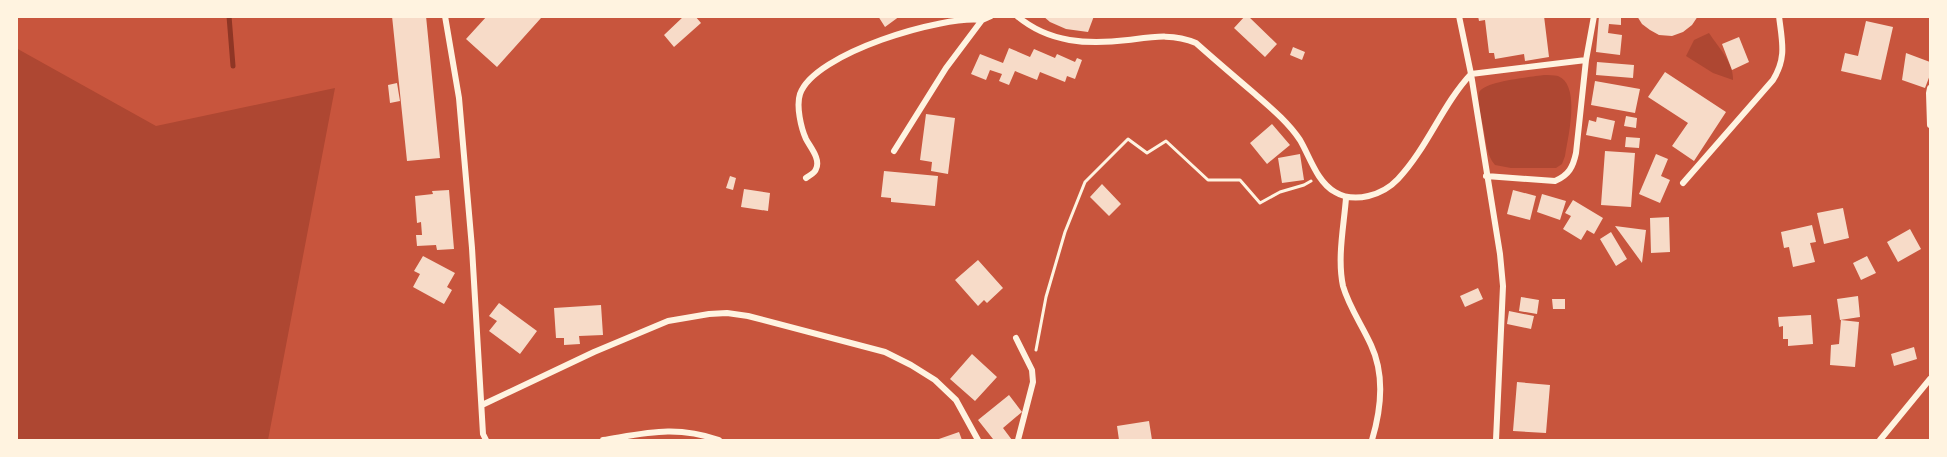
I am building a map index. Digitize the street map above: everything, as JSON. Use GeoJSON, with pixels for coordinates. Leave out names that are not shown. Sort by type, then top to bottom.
{"type":"FeatureCollection","features":[{"type":"Feature","properties":{"kind":"street"},"geometry":{"type":"LineString","coordinates":[[445,16],[459,98],[472,248],[483,434],[486,441]]}},
{"type":"Feature","properties":{"kind":"street"},"geometry":{"type":"LineString","coordinates":[[894,151],[946,68],[982,20],[991,16]]}},
{"type":"Feature","properties":{"kind":"street"},"geometry":{"type":"LineString","coordinates":[[1017,16],[1027,25],[1056,38],[1081,43],[1166,35],[1183,37],[1196,43],[1286,121],[1326,186],[1347,198],[1378,193],[1396,181],[1419,154],[1460,86],[1471,74],[1586,60]]}},
{"type":"Feature","properties":{"kind":"street"},"geometry":{"type":"LineString","coordinates":[[1459,16],[1471,74],[1500,254],[1503,286],[1496,441]]}},
{"type":"Feature","properties":{"kind":"street"},"geometry":{"type":"LineString","coordinates":[[1486,176],[1555,181],[1565,176],[1573,166],[1586,60],[1594,16]]}},
{"type":"Feature","properties":{"kind":"street"},"geometry":{"type":"LineString","coordinates":[[1683,183],[1773,80],[1782,65],[1779,16]]}},
{"type":"Feature","properties":{"kind":"street"},"geometry":{"type":"LineString","coordinates":[[806,178],[813,174],[817,163],[806,138],[799,112],[800,94],[814,75],[829,63],[915,28],[967,18],[982,20]]}},
{"type":"Feature","properties":{"kind":"street"},"geometry":{"type":"LineString","coordinates":[[1930,88],[1930,125]]}},
{"type":"Feature","properties":{"kind":"street"},"geometry":{"type":"LineString","coordinates":[[1347,198],[1341,257],[1343,285],[1372,347],[1380,383],[1378,418],[1372,441]]}},
{"type":"Feature","properties":{"kind":"street"},"geometry":{"type":"LineString","coordinates":[[482,405],[594,352],[668,321],[727,313],[748,316],[885,352],[911,364],[935,380],[956,400],[978,441]]}},
{"type":"Feature","properties":{"kind":"street"},"geometry":{"type":"LineString","coordinates":[[1016,338],[1032,370],[1033,382],[1019,440]]}},
{"type":"Feature","properties":{"kind":"street"},"geometry":{"type":"LineString","coordinates":[[1880,441],[1930,379]]}},
{"type":"Feature","properties":{"kind":"street"},"geometry":{"type":"LineString","coordinates":[[603,441],[657,431],[689,431],[719,441]]}},
{"type":"Feature","properties":{"kind":"path"},"geometry":{"type":"LineString","coordinates":[[1032,370],[1046,297],[1065,232],[1085,182],[1128,139],[1147,153],[1166,141],[1208,180],[1240,180],[1260,203],[1280,192],[1304,185],[1319,176]]}},
{"type":"Feature","properties":{"kind":"shaded area"},"geometry":{"type":"Polygon","coordinates":[[[1709,33],[1728,61],[1733,80],[1713,73],[1686,56],[1694,40],[1709,33]]]}},
{"type":"Feature","properties":{"kind":"shaded area"},"geometry":{"type":"Polygon","coordinates":[[[16,48],[156,126],[335,88],[268,440],[17,440],[16,48]]]}},
{"type":"Feature","properties":{"kind":"shaded area"},"geometry":{"type":"Polygon","coordinates":[[[1544,75],[1558,76],[1565,81],[1569,90],[1570,125],[1562,164],[1556,168],[1511,168],[1495,165],[1487,147],[1479,93],[1489,85],[1544,75]]]}},
{"type":"Feature","properties":{"kind":"building"},"geometry":{"type":"Polygon","coordinates":[[[392,16],[426,16],[440,158],[407,161],[392,16]]]}},
{"type":"Feature","properties":{"kind":"building"},"geometry":{"type":"Polygon","coordinates":[[[487,16],[539,16],[541,18],[497,67],[466,39],[487,16]]]}},
{"type":"Feature","properties":{"kind":"building"},"geometry":{"type":"Polygon","coordinates":[[[684,16],[695,16],[701,23],[674,47],[664,35],[684,16]]]}},
{"type":"Feature","properties":{"kind":"building"},"geometry":{"type":"Polygon","coordinates":[[[878,16],[900,16],[885,27],[878,16]]]}},
{"type":"Feature","properties":{"kind":"building"},"geometry":{"type":"Polygon","coordinates":[[[1043,16],[1094,16],[1088,32],[1066,29],[1043,16]]]}},
{"type":"Feature","properties":{"kind":"building"},"geometry":{"type":"Polygon","coordinates":[[[1245,16],[1248,16],[1277,44],[1265,57],[1234,28],[1245,16]]]}},
{"type":"Feature","properties":{"kind":"building"},"geometry":{"type":"Polygon","coordinates":[[[1478,16],[1544,16],[1549,57],[1525,61],[1524,54],[1495,59],[1494,53],[1489,53],[1485,20],[1479,21],[1478,16]]]}},
{"type":"Feature","properties":{"kind":"building"},"geometry":{"type":"Polygon","coordinates":[[[1599,16],[1621,16],[1621,25],[1609,24],[1608,33],[1622,35],[1620,55],[1596,52],[1599,16]]]}},
{"type":"Feature","properties":{"kind":"building"},"geometry":{"type":"Polygon","coordinates":[[[1637,16],[1698,16],[1683,32],[1672,36],[1659,35],[1650,30],[1637,16]]]}},
{"type":"Feature","properties":{"kind":"building"},"geometry":{"type":"Polygon","coordinates":[[[1866,21],[1893,27],[1881,80],[1841,71],[1845,53],[1858,56],[1866,21]]]}},
{"type":"Feature","properties":{"kind":"building"},"geometry":{"type":"Polygon","coordinates":[[[1739,37],[1749,62],[1732,70],[1722,44],[1739,37]]]}},
{"type":"Feature","properties":{"kind":"building"},"geometry":{"type":"Polygon","coordinates":[[[1293,47],[1305,52],[1302,60],[1290,55],[1293,47]]]}},
{"type":"Feature","properties":{"kind":"building"},"geometry":{"type":"Polygon","coordinates":[[[1009,48],[1030,57],[1034,49],[1055,58],[1057,54],[1075,62],[1077,58],[1082,60],[1075,79],[1067,76],[1065,82],[1040,72],[1037,80],[1015,71],[1009,85],[999,81],[1002,74],[990,70],[986,80],[971,74],[980,54],[1003,63],[1009,48]]]}},
{"type":"Feature","properties":{"kind":"building"},"geometry":{"type":"Polygon","coordinates":[[[1906,53],[1930,62],[1930,75],[1925,88],[1902,80],[1906,53]]]}},
{"type":"Feature","properties":{"kind":"building"},"geometry":{"type":"Polygon","coordinates":[[[1597,62],[1634,65],[1633,78],[1596,75],[1597,62]]]}},
{"type":"Feature","properties":{"kind":"building"},"geometry":{"type":"Polygon","coordinates":[[[1665,72],[1726,112],[1694,161],[1672,146],[1688,123],[1648,97],[1665,72]]]}},
{"type":"Feature","properties":{"kind":"building"},"geometry":{"type":"Polygon","coordinates":[[[1595,81],[1640,89],[1635,113],[1591,105],[1595,81]]]}},
{"type":"Feature","properties":{"kind":"building"},"geometry":{"type":"Polygon","coordinates":[[[397,83],[400,101],[390,103],[388,85],[397,83]]]}},
{"type":"Feature","properties":{"kind":"building"},"geometry":{"type":"Polygon","coordinates":[[[926,114],[955,118],[948,174],[931,171],[932,162],[920,160],[926,114]]]}},
{"type":"Feature","properties":{"kind":"building"},"geometry":{"type":"Polygon","coordinates":[[[1626,116],[1637,118],[1636,128],[1624,126],[1626,116]]]}},
{"type":"Feature","properties":{"kind":"building"},"geometry":{"type":"Polygon","coordinates":[[[1597,117],[1615,121],[1611,140],[1586,135],[1589,120],[1596,122],[1597,117]]]}},
{"type":"Feature","properties":{"kind":"building"},"geometry":{"type":"Polygon","coordinates":[[[1272,124],[1290,145],[1267,164],[1250,143],[1272,124]]]}},
{"type":"Feature","properties":{"kind":"building"},"geometry":{"type":"Polygon","coordinates":[[[1626,137],[1640,138],[1639,148],[1625,147],[1626,137]]]}},
{"type":"Feature","properties":{"kind":"building"},"geometry":{"type":"Polygon","coordinates":[[[1605,151],[1635,153],[1631,207],[1601,205],[1605,151]]]}},
{"type":"Feature","properties":{"kind":"building"},"geometry":{"type":"Polygon","coordinates":[[[1300,154],[1304,180],[1282,183],[1278,158],[1300,154]]]}},
{"type":"Feature","properties":{"kind":"building"},"geometry":{"type":"Polygon","coordinates":[[[1656,154],[1668,159],[1661,176],[1670,180],[1660,203],[1639,194],[1656,154]]]}},
{"type":"Feature","properties":{"kind":"building"},"geometry":{"type":"Polygon","coordinates":[[[884,171],[938,176],[935,206],[891,202],[891,198],[881,197],[884,171]]]}},
{"type":"Feature","properties":{"kind":"building"},"geometry":{"type":"Polygon","coordinates":[[[730,176],[736,178],[733,190],[726,188],[730,176]]]}},
{"type":"Feature","properties":{"kind":"building"},"geometry":{"type":"Polygon","coordinates":[[[1102,184],[1121,204],[1109,216],[1090,197],[1102,184]]]}},
{"type":"Feature","properties":{"kind":"building"},"geometry":{"type":"Polygon","coordinates":[[[744,189],[770,193],[768,211],[741,207],[744,189]]]}},
{"type":"Feature","properties":{"kind":"building"},"geometry":{"type":"Polygon","coordinates":[[[449,190],[454,249],[437,250],[436,245],[417,246],[416,235],[422,235],[421,222],[417,223],[415,196],[433,194],[432,191],[449,190]]]}},
{"type":"Feature","properties":{"kind":"building"},"geometry":{"type":"Polygon","coordinates":[[[1513,190],[1536,196],[1530,220],[1507,214],[1513,190]]]}},
{"type":"Feature","properties":{"kind":"building"},"geometry":{"type":"Polygon","coordinates":[[[1542,194],[1566,201],[1560,220],[1537,212],[1542,194]]]}},
{"type":"Feature","properties":{"kind":"building"},"geometry":{"type":"Polygon","coordinates":[[[1573,200],[1603,218],[1594,234],[1587,230],[1581,240],[1563,229],[1571,216],[1565,213],[1573,200]]]}},
{"type":"Feature","properties":{"kind":"building"},"geometry":{"type":"Polygon","coordinates":[[[1843,208],[1849,238],[1824,244],[1817,213],[1843,208]]]}},
{"type":"Feature","properties":{"kind":"building"},"geometry":{"type":"Polygon","coordinates":[[[1669,217],[1670,252],[1651,253],[1650,218],[1669,217]]]}},
{"type":"Feature","properties":{"kind":"building"},"geometry":{"type":"Polygon","coordinates":[[[1812,225],[1816,242],[1810,243],[1815,262],[1793,267],[1789,247],[1784,248],[1781,232],[1812,225]]]}},
{"type":"Feature","properties":{"kind":"building"},"geometry":{"type":"Polygon","coordinates":[[[1615,226],[1646,230],[1642,263],[1615,226]]]}},
{"type":"Feature","properties":{"kind":"building"},"geometry":{"type":"Polygon","coordinates":[[[1910,229],[1921,249],[1898,262],[1887,242],[1910,229]]]}},
{"type":"Feature","properties":{"kind":"building"},"geometry":{"type":"Polygon","coordinates":[[[1611,232],[1627,259],[1616,266],[1600,239],[1611,232]]]}},
{"type":"Feature","properties":{"kind":"building"},"geometry":{"type":"Polygon","coordinates":[[[423,256],[455,273],[447,287],[452,290],[444,304],[413,287],[420,274],[414,271],[423,256]]]}},
{"type":"Feature","properties":{"kind":"building"},"geometry":{"type":"Polygon","coordinates":[[[1867,256],[1876,273],[1861,280],[1853,263],[1867,256]]]}},
{"type":"Feature","properties":{"kind":"building"},"geometry":{"type":"Polygon","coordinates":[[[978,260],[1003,288],[987,303],[984,300],[978,306],[955,280],[978,260]]]}},
{"type":"Feature","properties":{"kind":"building"},"geometry":{"type":"Polygon","coordinates":[[[1478,288],[1483,299],[1465,307],[1460,296],[1478,288]]]}},
{"type":"Feature","properties":{"kind":"building"},"geometry":{"type":"Polygon","coordinates":[[[1858,296],[1860,317],[1840,320],[1837,299],[1858,296]]]}},
{"type":"Feature","properties":{"kind":"building"},"geometry":{"type":"Polygon","coordinates":[[[1521,297],[1539,300],[1537,314],[1519,311],[1521,297]]]}},
{"type":"Feature","properties":{"kind":"building"},"geometry":{"type":"Polygon","coordinates":[[[1552,299],[1565,299],[1565,309],[1553,309],[1552,299]]]}},
{"type":"Feature","properties":{"kind":"building"},"geometry":{"type":"Polygon","coordinates":[[[499,303],[537,331],[520,354],[489,331],[497,321],[489,316],[499,303]]]}},
{"type":"Feature","properties":{"kind":"building"},"geometry":{"type":"Polygon","coordinates":[[[601,305],[603,335],[579,336],[580,344],[564,345],[564,338],[556,338],[554,308],[601,305]]]}},
{"type":"Feature","properties":{"kind":"building"},"geometry":{"type":"Polygon","coordinates":[[[1509,311],[1534,316],[1531,329],[1507,324],[1509,311]]]}},
{"type":"Feature","properties":{"kind":"building"},"geometry":{"type":"Polygon","coordinates":[[[1811,315],[1813,344],[1788,346],[1788,339],[1783,339],[1783,326],[1779,327],[1778,317],[1811,315]]]}},
{"type":"Feature","properties":{"kind":"building"},"geometry":{"type":"Polygon","coordinates":[[[1841,320],[1859,322],[1855,367],[1830,365],[1831,345],[1839,344],[1841,320]]]}},
{"type":"Feature","properties":{"kind":"building"},"geometry":{"type":"Polygon","coordinates":[[[1914,347],[1917,359],[1894,366],[1891,354],[1914,347]]]}},
{"type":"Feature","properties":{"kind":"building"},"geometry":{"type":"Polygon","coordinates":[[[972,354],[997,377],[975,401],[950,379],[972,354]]]}},
{"type":"Feature","properties":{"kind":"building"},"geometry":{"type":"Polygon","coordinates":[[[1517,382],[1550,385],[1546,433],[1513,431],[1517,382]]]}},
{"type":"Feature","properties":{"kind":"building"},"geometry":{"type":"Polygon","coordinates":[[[1009,395],[1022,412],[1003,428],[1012,440],[991,440],[993,439],[978,420],[1009,395]]]}},
{"type":"Feature","properties":{"kind":"building"},"geometry":{"type":"Polygon","coordinates":[[[1149,421],[1152,440],[1119,440],[1117,426],[1149,421]]]}},
{"type":"Feature","properties":{"kind":"building"},"geometry":{"type":"Polygon","coordinates":[[[959,432],[962,440],[936,440],[959,432]]]}},
{"type":"Feature","properties":{"kind":"waterway"},"geometry":{"type":"LineString","coordinates":[[229,16],[233,66]]}}]}
